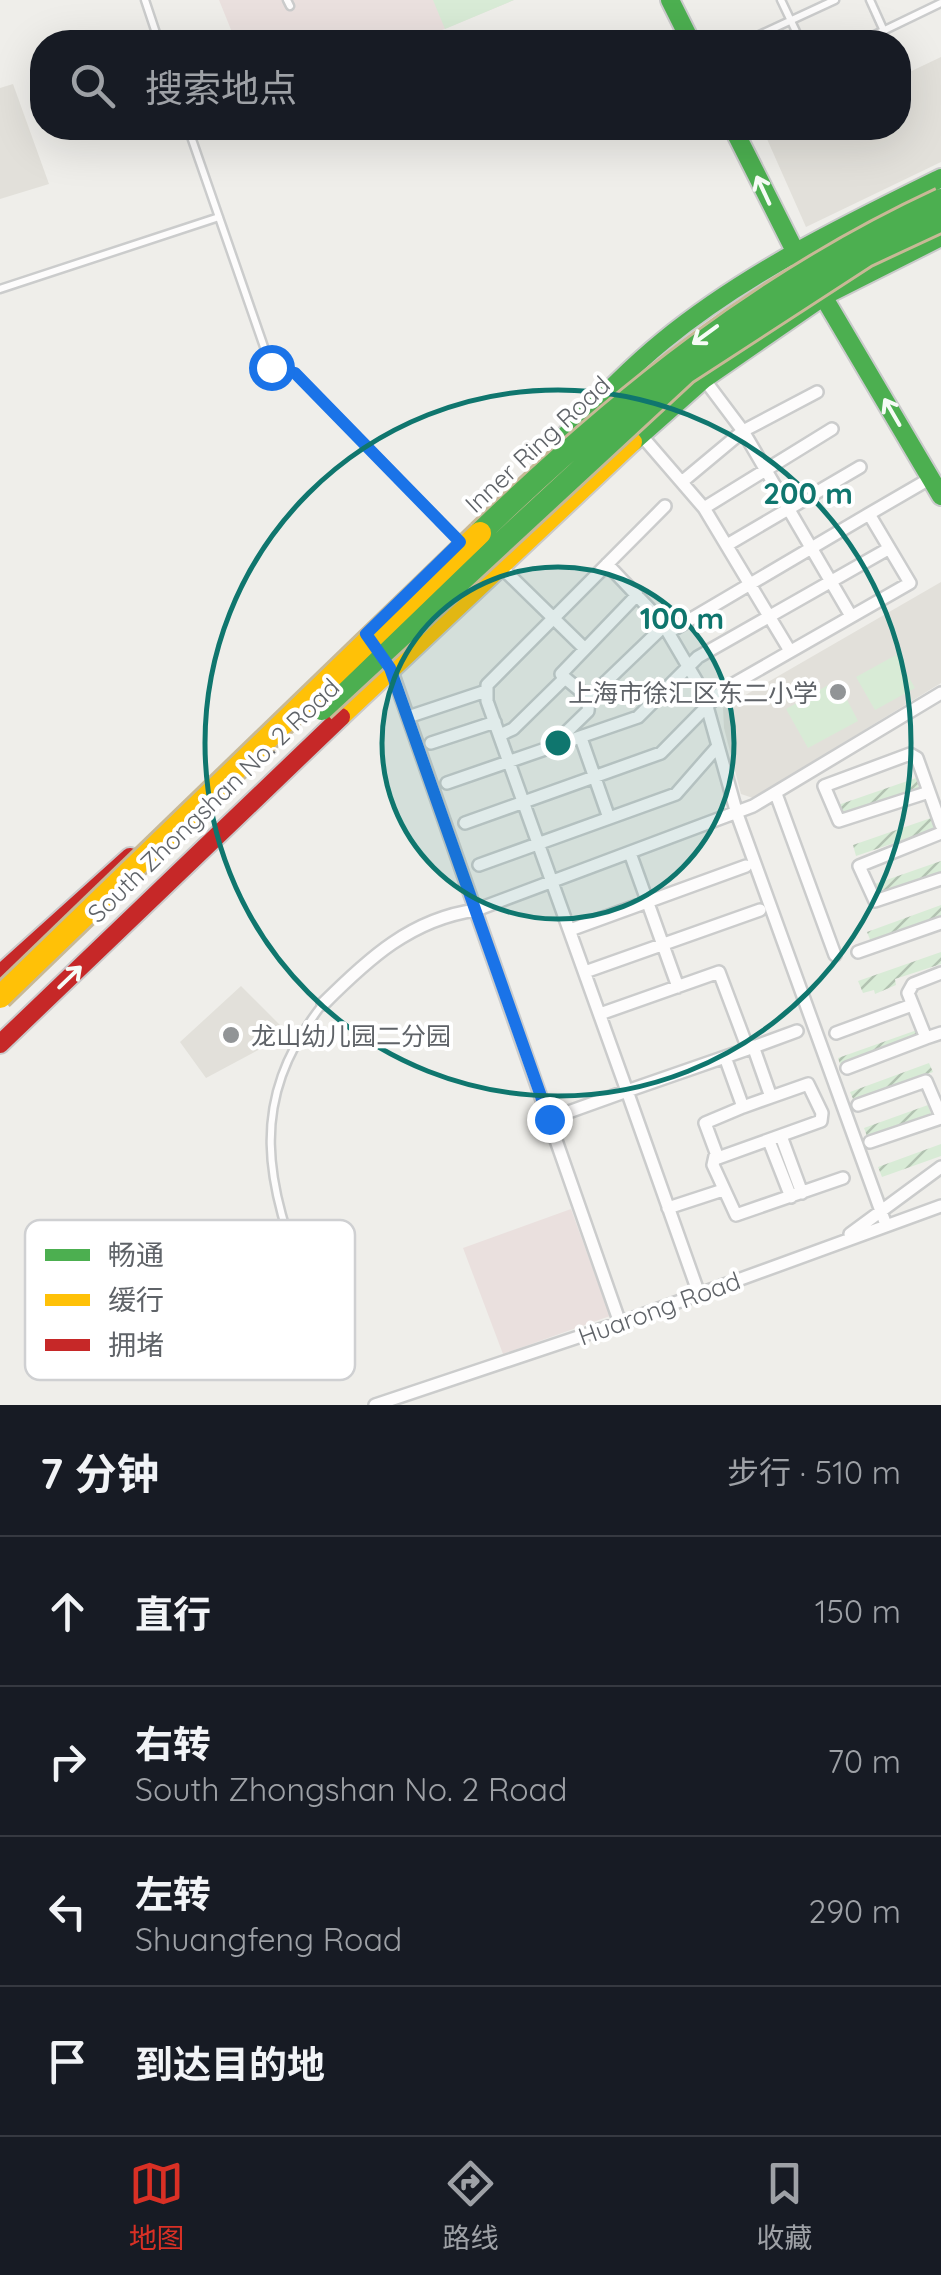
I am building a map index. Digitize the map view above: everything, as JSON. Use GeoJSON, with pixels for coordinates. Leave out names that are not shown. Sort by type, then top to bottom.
{"type":"FeatureCollection","features":[{"type":"Feature","properties":{"kind":"main road"},"geometry":{"type":"LineString","coordinates":[[670,0],[686,30]]}},
{"type":"Feature","properties":{"kind":"main road"},"geometry":{"type":"LineString","coordinates":[[739,140],[794,252],[936,487]]}},
{"type":"Feature","properties":{"kind":"main road","name":"South Zhongshan No. 2 Road"},"geometry":{"type":"LineString","coordinates":[[0,974],[262,738],[622,377],[679,329],[794,252],[941,178]]}},
{"type":"Feature","properties":{"kind":"main road","name":"Inner Ring Road"},"geometry":{"type":"LineString","coordinates":[[0,997],[580,436],[661,367],[756,299],[859,236],[941,200]]}},
{"type":"Feature","properties":{"kind":"main road","name":"Inner Ring Road"},"geometry":{"type":"LineString","coordinates":[[0,1015],[421,616],[686,372],[866,255],[941,220]]}},
{"type":"Feature","properties":{"kind":"main road","name":"South Zhongshan No. 2 Road"},"geometry":{"type":"LineString","coordinates":[[0,1044],[499,565],[704,379],[824,296],[941,237]]}},
{"type":"Feature","properties":{"kind":"street"},"geometry":{"type":"LineString","coordinates":[[704,379],[743,431],[851,616]]}},
{"type":"Feature","properties":{"kind":"street"},"geometry":{"type":"LineString","coordinates":[[683,481],[743,431],[817,392]]}},
{"type":"Feature","properties":{"kind":"street"},"geometry":{"type":"LineString","coordinates":[[704,508],[832,429]]}},
{"type":"Feature","properties":{"kind":"street"},"geometry":{"type":"LineString","coordinates":[[642,434],[704,508],[790,651]]}},
{"type":"Feature","properties":{"kind":"street"},"geometry":{"type":"LineString","coordinates":[[726,546],[860,467]]}},
{"type":"Feature","properties":{"kind":"street"},"geometry":{"type":"LineString","coordinates":[[549,749],[667,628],[869,514],[936,487]]}},
{"type":"Feature","properties":{"kind":"street"},"geometry":{"type":"LineString","coordinates":[[408,717],[486,691],[665,506]]}},
{"type":"Feature","properties":{"kind":"street"},"geometry":{"type":"LineString","coordinates":[[465,823],[661,753],[708,703],[910,583],[869,514]]}},
{"type":"Feature","properties":{"kind":"street"},"geometry":{"type":"LineString","coordinates":[[447,782],[581,738],[647,711],[689,667],[768,616],[888,548]]}},
{"type":"Feature","properties":{"kind":"street"},"geometry":{"type":"LineString","coordinates":[[607,564],[667,628],[708,703],[737,814],[886,1225]]}},
{"type":"Feature","properties":{"kind":"street"},"geometry":{"type":"LineString","coordinates":[[499,565],[585,649]]}},
{"type":"Feature","properties":{"kind":"street"},"geometry":{"type":"LineString","coordinates":[[606,729],[561,674],[636,594]]}},
{"type":"Feature","properties":{"kind":"street"},"geometry":{"type":"LineString","coordinates":[[366,634],[390,668],[620,1323]]}},
{"type":"Feature","properties":{"kind":"street"},"geometry":{"type":"LineString","coordinates":[[432,743],[498,728],[513,729],[565,678]]}},
{"type":"Feature","properties":{"kind":"street"},"geometry":{"type":"LineString","coordinates":[[486,691],[699,1294]]}},
{"type":"Feature","properties":{"kind":"street"},"geometry":{"type":"LineString","coordinates":[[323,1004],[392,942],[448,914],[476,910],[737,814],[941,694]]}},
{"type":"Feature","properties":{"kind":"street"},"geometry":{"type":"LineString","coordinates":[[581,738],[609,818]]}},
{"type":"Feature","properties":{"kind":"street"},"geometry":{"type":"LineString","coordinates":[[479,865],[676,794],[718,746]]}},
{"type":"Feature","properties":{"kind":"street"},"geometry":{"type":"LineString","coordinates":[[929,792],[840,821],[824,786],[910,754],[917,758],[941,825]]}},
{"type":"Feature","properties":{"kind":"street"},"geometry":{"type":"LineString","coordinates":[[776,794],[835,955]]}},
{"type":"Feature","properties":{"kind":"street"},"geometry":{"type":"LineString","coordinates":[[941,833],[861,861],[860,866],[875,901],[941,878]]}},
{"type":"Feature","properties":{"kind":"street"},"geometry":{"type":"LineString","coordinates":[[630,853],[678,986]]}},
{"type":"Feature","properties":{"kind":"street"},"geometry":{"type":"LineString","coordinates":[[570,930],[746,866]]}},
{"type":"Feature","properties":{"kind":"street"},"geometry":{"type":"LineString","coordinates":[[585,972],[760,910]]}},
{"type":"Feature","properties":{"kind":"street"},"geometry":{"type":"LineString","coordinates":[[858,952],[941,923]]}},
{"type":"Feature","properties":{"kind":"street"},"geometry":{"type":"LineString","coordinates":[[600,1014],[719,972],[772,1096]]}},
{"type":"Feature","properties":{"kind":"street"},"geometry":{"type":"LineString","coordinates":[[926,1038],[908,994],[914,984],[941,974]]}},
{"type":"Feature","properties":{"kind":"street"},"geometry":{"type":"LineString","coordinates":[[836,1033],[912,1005]]}},
{"type":"Feature","properties":{"kind":"street"},"geometry":{"type":"LineString","coordinates":[[549,1119],[796,1031]]}},
{"type":"Feature","properties":{"kind":"street"},"geometry":{"type":"LineString","coordinates":[[847,1068],[941,1033]]}},
{"type":"Feature","properties":{"kind":"street"},"geometry":{"type":"LineString","coordinates":[[724,1056],[743,1108]]}},
{"type":"Feature","properties":{"kind":"street"},"geometry":{"type":"LineString","coordinates":[[858,1105],[926,1081],[941,1117],[870,1142]]}},
{"type":"Feature","properties":{"kind":"street"},"geometry":{"type":"LineString","coordinates":[[715,1156],[722,1158],[821,1121],[822,1113],[808,1084],[705,1123],[723,1190],[736,1215],[843,1178]]}},
{"type":"Feature","properties":{"kind":"street"},"geometry":{"type":"LineString","coordinates":[[775,1139],[796,1195]]}},
{"type":"Feature","properties":{"kind":"street"},"geometry":{"type":"LineString","coordinates":[[835,1246],[941,1168]]}},
{"type":"Feature","properties":{"kind":"street"},"geometry":{"type":"LineString","coordinates":[[668,1208],[723,1190]]}},
{"type":"Feature","properties":{"kind":"street","name":"Huarong Road"},"geometry":{"type":"LineString","coordinates":[[375,1405],[620,1323],[941,1206]]}},
{"type":"Feature","properties":{"kind":"lane"},"geometry":{"type":"LineString","coordinates":[[144,0],[155,30]]}},
{"type":"Feature","properties":{"kind":"lane"},"geometry":{"type":"LineString","coordinates":[[781,0],[795,30]]}},
{"type":"Feature","properties":{"kind":"lane"},"geometry":{"type":"LineString","coordinates":[[771,30],[835,0]]}},
{"type":"Feature","properties":{"kind":"lane"},"geometry":{"type":"LineString","coordinates":[[870,0],[884,30]]}},
{"type":"Feature","properties":{"kind":"lane"},"geometry":{"type":"LineString","coordinates":[[886,30],[941,3]]}},
{"type":"Feature","properties":{"kind":"lane"},"geometry":{"type":"LineString","coordinates":[[192,140],[271,367],[295,373],[460,542]]}},
{"type":"Feature","properties":{"kind":"lane"},"geometry":{"type":"LineString","coordinates":[[0,289],[219,217]]}},
{"type":"Feature","properties":{"kind":"lane"},"geometry":{"type":"LineString","coordinates":[[284,1220],[270,1127],[278,1078],[296,1040],[323,1004]]}},
{"type":"Feature","properties":{"kind":"shaded area"},"geometry":{"type":"Polygon","coordinates":[[[219,0],[514,0],[442,30],[231,30],[219,0]]]}},
{"type":"Feature","properties":{"kind":"shaded area"},"geometry":{"type":"Polygon","coordinates":[[[941,57],[941,162],[806,227],[767,140],[911,140],[911,71],[941,57]]]}},
{"type":"Feature","properties":{"kind":"shaded area"},"geometry":{"type":"Polygon","coordinates":[[[13,84],[49,184],[0,199],[0,88],[13,84]]]}},
{"type":"Feature","properties":{"kind":"shaded area","name":"上海市徐汇区东二小学"},"geometry":{"type":"Polygon","coordinates":[[[941,582],[941,683],[753,798],[741,794],[724,728],[723,708],[941,582]]]}},
{"type":"Feature","properties":{"kind":"shaded area","name":"龙山幼儿园二分园"},"geometry":{"type":"Polygon","coordinates":[[[241,986],[283,1028],[260,1049],[206,1078],[180,1042],[241,986]]]}},
{"type":"Feature","properties":{"kind":"shaded area"},"geometry":{"type":"Polygon","coordinates":[[[571,1209],[610,1316],[503,1354],[463,1248],[571,1209]]]}},
{"type":"Feature","properties":{"kind":"green space"},"geometry":{"type":"Polygon","coordinates":[[[433,0],[514,0],[445,29],[433,0]]]}},
{"type":"Feature","properties":{"kind":"green space"},"geometry":{"type":"Polygon","coordinates":[[[896,655],[915,688],[875,710],[856,677],[896,655]]]}},
{"type":"Feature","properties":{"kind":"green space"},"geometry":{"type":"Polygon","coordinates":[[[837,680],[858,721],[808,748],[786,709],[837,680]]]}},
{"type":"Feature","properties":{"kind":"green space"},"geometry":{"type":"Polygon","coordinates":[[[916,778],[920,790],[841,816],[838,805],[916,778]]]}},
{"type":"Feature","properties":{"kind":"green space"},"geometry":{"type":"Polygon","coordinates":[[[931,818],[935,829],[856,856],[853,845],[931,818]]]}},
{"type":"Feature","properties":{"kind":"green space"},"geometry":{"type":"Polygon","coordinates":[[[941,861],[941,873],[877,895],[872,885],[941,861]]]}},
{"type":"Feature","properties":{"kind":"green space"},"geometry":{"type":"Polygon","coordinates":[[[941,905],[941,918],[871,942],[867,932],[941,905]]]}},
{"type":"Feature","properties":{"kind":"green space"},"geometry":{"type":"Polygon","coordinates":[[[941,952],[941,964],[895,979],[896,985],[875,994],[874,990],[863,993],[858,981],[941,952]]]}},
{"type":"Feature","properties":{"kind":"green space"},"geometry":{"type":"Polygon","coordinates":[[[917,1030],[920,1038],[841,1067],[838,1058],[917,1030]]]}},
{"type":"Feature","properties":{"kind":"green space"},"geometry":{"type":"Polygon","coordinates":[[[929,1063],[933,1072],[854,1101],[850,1092],[929,1063]]]}},
{"type":"Feature","properties":{"kind":"green space"},"geometry":{"type":"Polygon","coordinates":[[[928,1105],[932,1116],[868,1139],[864,1128],[928,1105]]]}},
{"type":"Feature","properties":{"kind":"green space"},"geometry":{"type":"Polygon","coordinates":[[[941,1144],[941,1156],[882,1177],[878,1167],[941,1144]]]}},
{"type":"Feature","properties":{"kind":"traffic: fast"},"geometry":{"type":"LineString","coordinates":[[670,0],[685,30]]}},
{"type":"Feature","properties":{"kind":"traffic: fast"},"geometry":{"type":"LineString","coordinates":[[739,140],[802,265]]}},
{"type":"Feature","properties":{"kind":"traffic: fast"},"geometry":{"type":"LineString","coordinates":[[558,443],[649,353],[728,293],[833,232],[941,178]]}},
{"type":"Feature","properties":{"kind":"traffic: fast"},"geometry":{"type":"LineString","coordinates":[[480,533],[586,436],[696,347],[814,268],[941,200]]}},
{"type":"Feature","properties":{"kind":"traffic: fast"},"geometry":{"type":"LineString","coordinates":[[322,709],[686,372],[866,255],[941,220]]}},
{"type":"Feature","properties":{"kind":"traffic: fast"},"geometry":{"type":"LineString","coordinates":[[633,442],[704,379],[824,296],[941,237]]}},
{"type":"Feature","properties":{"kind":"traffic: fast"},"geometry":{"type":"LineString","coordinates":[[817,286],[941,496]]}},
{"type":"Feature","properties":{"kind":"traffic: slow"},"geometry":{"type":"LineString","coordinates":[[341,717],[633,442]]}},
{"type":"Feature","properties":{"kind":"traffic: slow"},"geometry":{"type":"LineString","coordinates":[[0,997],[480,533]]}},
{"type":"Feature","properties":{"kind":"traffic: jam"},"geometry":{"type":"LineString","coordinates":[[0,1044],[341,717]]}},
{"type":"Feature","properties":{"kind":"traffic: jam"},"geometry":{"type":"LineString","coordinates":[[0,974],[130,857]]}},
{"type":"Feature","properties":{"kind":"place","name":"上海市徐汇区东二小学"},"geometry":{"type":"Point","coordinates":[838,692]}},
{"type":"Feature","properties":{"kind":"place","name":"龙山幼儿园二分园"},"geometry":{"type":"Point","coordinates":[231,1035]}},
{"type":"Feature","properties":{"kind":"route"},"geometry":{"type":"LineString","coordinates":[[271,367],[295,373],[460,542],[366,634],[390,668],[549,1119]]}}]}
